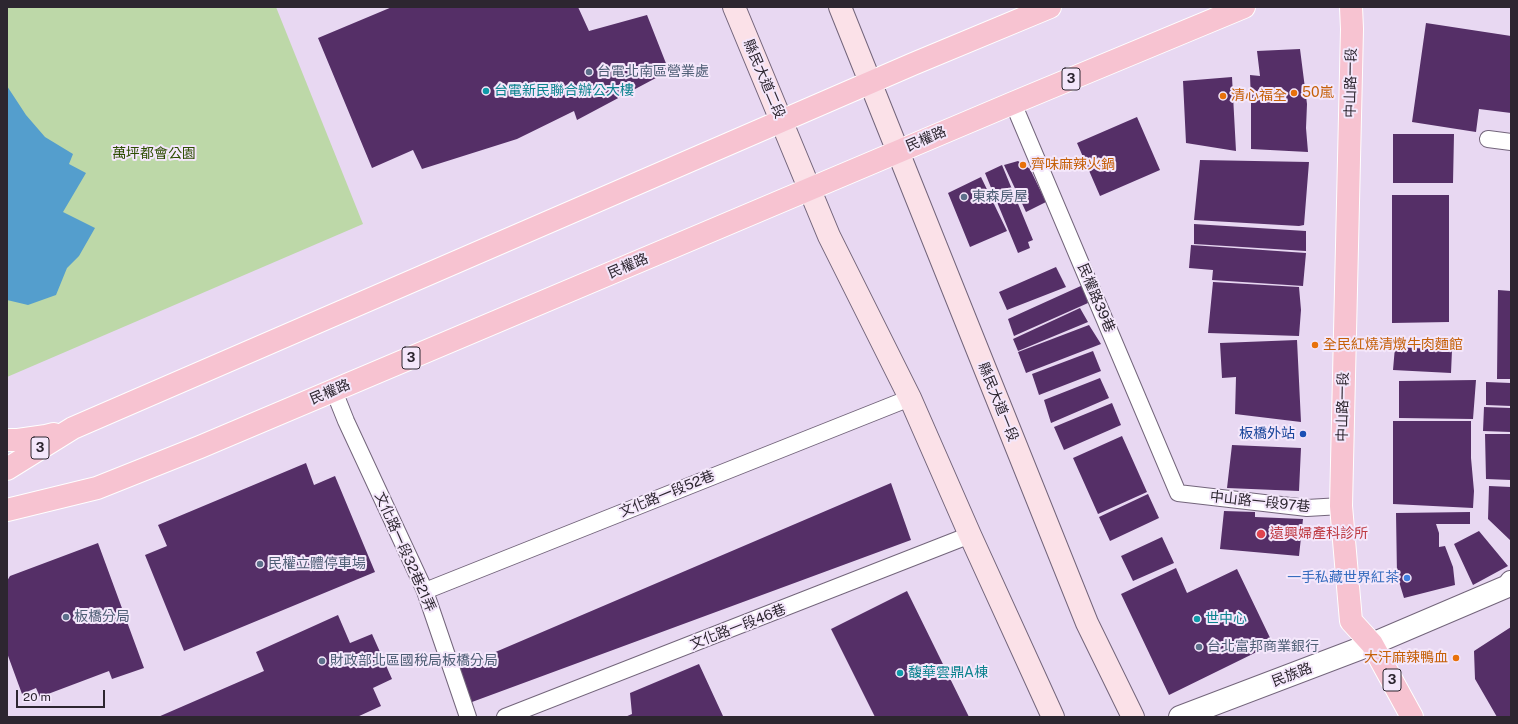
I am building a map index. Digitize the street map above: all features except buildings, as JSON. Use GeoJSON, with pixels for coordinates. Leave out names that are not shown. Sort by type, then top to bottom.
{"type":"FeatureCollection","features":[{"type":"Feature","properties":{"kind":"main road","name":"縣民大道二段"},"geometry":{"type":"LineString","coordinates":[[734,7],[809,189]]}},
{"type":"Feature","properties":{"kind":"main road"},"geometry":{"type":"LineString","coordinates":[[840,7],[869,84]]}},
{"type":"Feature","properties":{"kind":"main road","name":"3"},"geometry":{"type":"LineString","coordinates":[[7,469],[73,428],[782,121],[1050,7]]}},
{"type":"Feature","properties":{"kind":"main road","name":"民權路"},"geometry":{"type":"LineString","coordinates":[[7,510],[97,488],[200,447],[898,151],[1244,7]]}},
{"type":"Feature","properties":{"kind":"main road","name":"中山路一段"},"geometry":{"type":"LineString","coordinates":[[1350,7],[1352,29],[1341,506],[1351,621],[1372,644],[1412,717]]}},
{"type":"Feature","properties":{"kind":"main road","name":"縣民大道一段"},"geometry":{"type":"LineString","coordinates":[[869,84],[898,151],[1088,623],[1133,717]]}},
{"type":"Feature","properties":{"kind":"main road"},"geometry":{"type":"LineString","coordinates":[[809,189],[829,236],[910,398],[970,535],[1053,717]]}},
{"type":"Feature","properties":{"kind":"main road"},"geometry":{"type":"LineString","coordinates":[[7,440],[46,436],[73,428]]}},
{"type":"Feature","properties":{"kind":"street","name":"民族路"},"geometry":{"type":"LineString","coordinates":[[1180,717],[1372,644],[1510,584]]}},
{"type":"Feature","properties":{"kind":"lane","name":"民權路39巷"},"geometry":{"type":"LineString","coordinates":[[1013,103],[1178,493]]}},
{"type":"Feature","properties":{"kind":"lane"},"geometry":{"type":"LineString","coordinates":[[1488,139],[1511,142]]}},
{"type":"Feature","properties":{"kind":"lane","name":"文化路一段32巷21弄"},"geometry":{"type":"LineString","coordinates":[[334,390],[346,421],[425,591],[468,717]]}},
{"type":"Feature","properties":{"kind":"lane","name":"文化路一段52巷"},"geometry":{"type":"LineString","coordinates":[[425,591],[910,398]]}},
{"type":"Feature","properties":{"kind":"lane","name":"中山路一段97巷"},"geometry":{"type":"LineString","coordinates":[[1178,493],[1308,508],[1341,506]]}},
{"type":"Feature","properties":{"kind":"lane","name":"文化路一段46巷"},"geometry":{"type":"LineString","coordinates":[[505,717],[938,549],[970,535]]}},
{"type":"Feature","properties":{"kind":"green space","name":"萬坪都會公園"},"geometry":{"type":"Polygon","coordinates":[[[7,7],[276,7],[363,224],[7,377],[7,7]]]}},
{"type":"Feature","properties":{"kind":"water"},"geometry":{"type":"Polygon","coordinates":[[[7,86],[26,115],[45,137],[73,154],[69,164],[86,173],[63,212],[95,228],[79,256],[67,268],[56,295],[28,305],[7,300],[7,86]]]}},
{"type":"Feature","properties":{"kind":"place","name":"台電北南區營業處"},"geometry":{"type":"Point","coordinates":[589,72]}},
{"type":"Feature","properties":{"kind":"place","name":"台電新民聯合辦公大樓"},"geometry":{"type":"Point","coordinates":[486,91]}},
{"type":"Feature","properties":{"kind":"place","name":"50嵐"},"geometry":{"type":"Point","coordinates":[1294,93]}},
{"type":"Feature","properties":{"kind":"place","name":"清心福全"},"geometry":{"type":"Point","coordinates":[1223,96]}},
{"type":"Feature","properties":{"kind":"place","name":"齊味麻辣火鍋"},"geometry":{"type":"Point","coordinates":[1023,165]}},
{"type":"Feature","properties":{"kind":"place","name":"東森房屋"},"geometry":{"type":"Point","coordinates":[964,197]}},
{"type":"Feature","properties":{"kind":"place","name":"全民紅燒清燉牛肉麵館"},"geometry":{"type":"Point","coordinates":[1315,345]}},
{"type":"Feature","properties":{"kind":"place","name":"板橋外站"},"geometry":{"type":"Point","coordinates":[1303,434]}},
{"type":"Feature","properties":{"kind":"place","name":"遠興婦產科診所"},"geometry":{"type":"Point","coordinates":[1261,534]}},
{"type":"Feature","properties":{"kind":"place","name":"民權立體停車場"},"geometry":{"type":"Point","coordinates":[260,564]}},
{"type":"Feature","properties":{"kind":"place","name":"一手私藏世界紅茶"},"geometry":{"type":"Point","coordinates":[1407,578]}},
{"type":"Feature","properties":{"kind":"place","name":"板橋分局"},"geometry":{"type":"Point","coordinates":[66,617]}},
{"type":"Feature","properties":{"kind":"place","name":"世中心"},"geometry":{"type":"Point","coordinates":[1197,619]}},
{"type":"Feature","properties":{"kind":"place","name":"台北富邦商業銀行"},"geometry":{"type":"Point","coordinates":[1199,647]}},
{"type":"Feature","properties":{"kind":"place","name":"大汗麻辣鴨血"},"geometry":{"type":"Point","coordinates":[1456,658]}},
{"type":"Feature","properties":{"kind":"place","name":"財政部北區國稅局板橋分局"},"geometry":{"type":"Point","coordinates":[322,661]}},
{"type":"Feature","properties":{"kind":"place","name":"馥華雲鼎A棟"},"geometry":{"type":"Point","coordinates":[900,673]}}]}
